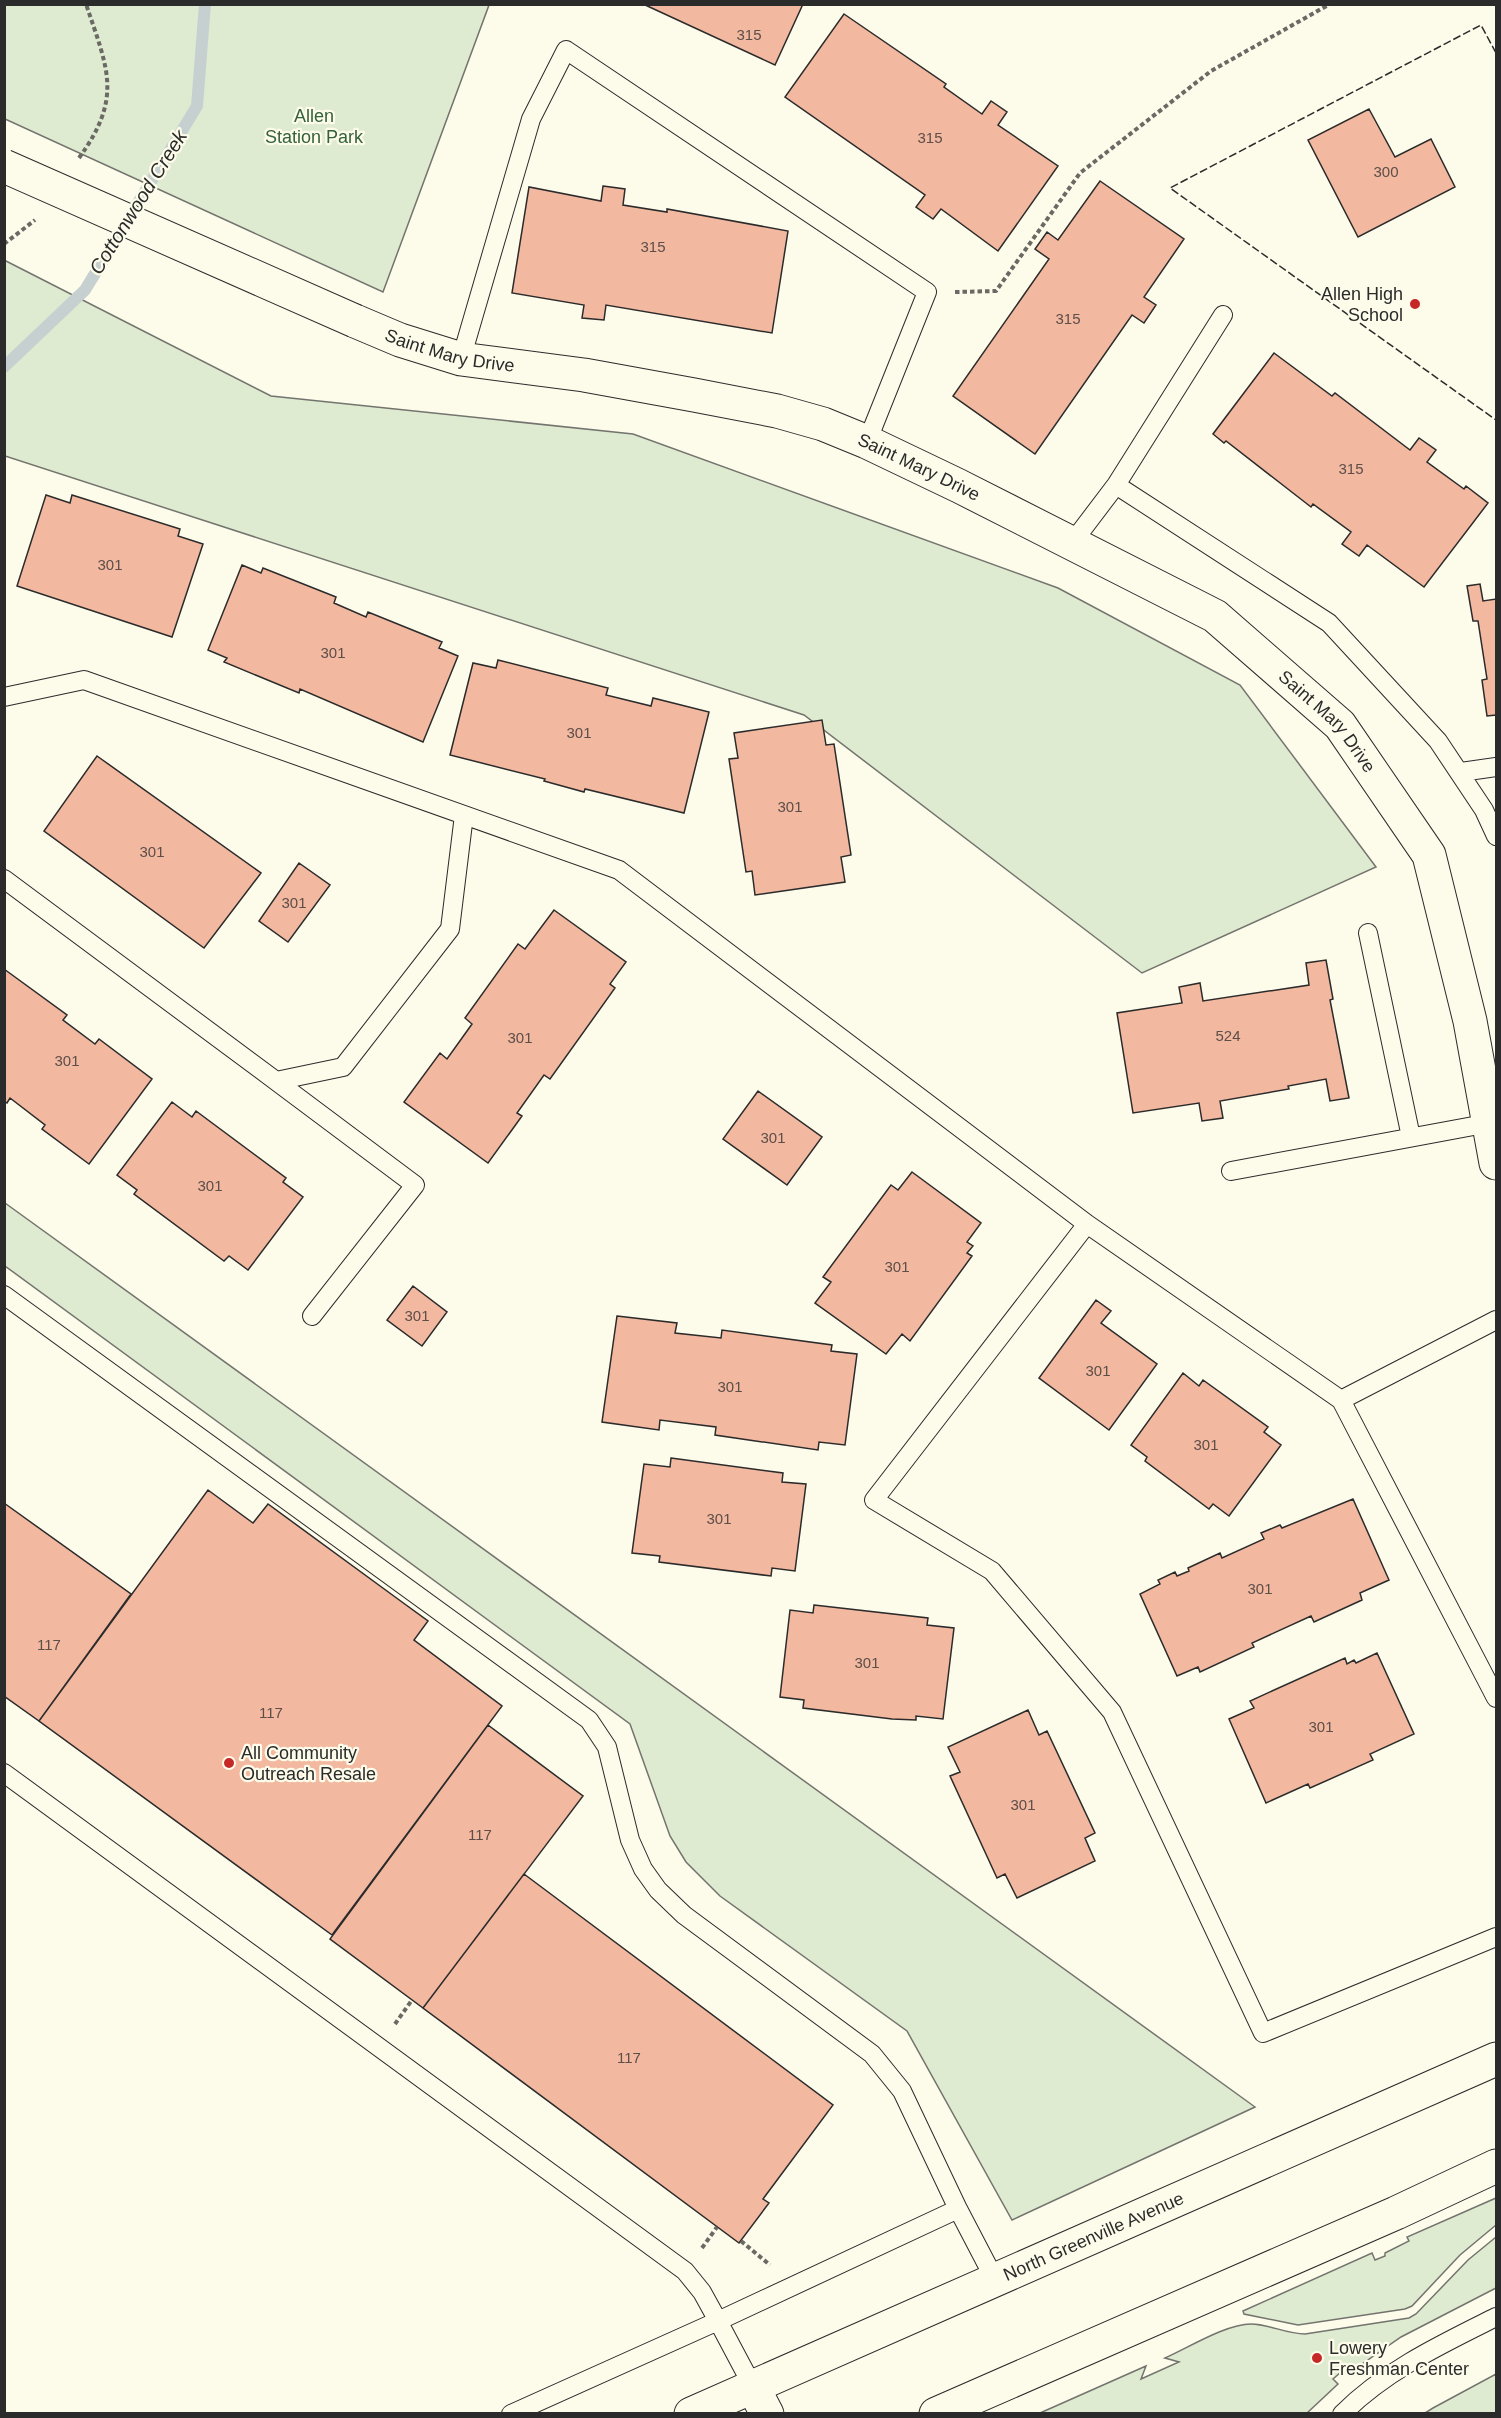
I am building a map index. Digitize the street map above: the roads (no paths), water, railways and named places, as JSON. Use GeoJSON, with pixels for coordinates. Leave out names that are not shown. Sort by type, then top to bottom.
{"type":"FeatureCollection","features":[{"type":"Feature","properties":{"kind":"street","name":"Saint Mary Drive"},"geometry":{"type":"LineString","coordinates":[[4,166],[400,340],[461,359],[584,375],[777,411],[823,424],[867,442],[1215,616],[1340,725],[1429,855],[1493,1122],[1497,1163]]}},
{"type":"Feature","properties":{"kind":"street","name":"North Greenville Avenue"},"geometry":{"type":"LineString","coordinates":[[691,2414],[994,2278],[1497,2059]]}},
{"type":"Feature","properties":{"kind":"street"},"geometry":{"type":"LineString","coordinates":[[936,2414],[1497,2166]]}},
{"type":"Feature","properties":{"kind":"street"},"geometry":{"type":"LineString","coordinates":[[752,2385],[767,2414]]}},
{"type":"Feature","properties":{"kind":"lane"},"geometry":{"type":"LineString","coordinates":[[461,359],[531,119],[566,50],[927,292],[867,442]]}},
{"type":"Feature","properties":{"kind":"lane"},"geometry":{"type":"LineString","coordinates":[[1072,543],[1116,485],[1223,315]]}},
{"type":"Feature","properties":{"kind":"lane"},"geometry":{"type":"LineString","coordinates":[[1116,485],[1329,623],[1438,741],[1461,772],[1497,836]]}},
{"type":"Feature","properties":{"kind":"lane"},"geometry":{"type":"LineString","coordinates":[[4,697],[84,680],[620,870],[1087,1224],[1341,1400],[1497,1698]]}},
{"type":"Feature","properties":{"kind":"lane"},"geometry":{"type":"LineString","coordinates":[[1461,772],[1497,767]]}},
{"type":"Feature","properties":{"kind":"lane"},"geometry":{"type":"LineString","coordinates":[[276,1081],[344,1067],[450,929],[464,815]]}},
{"type":"Feature","properties":{"kind":"lane"},"geometry":{"type":"LineString","coordinates":[[4,879],[415,1185],[312,1316]]}},
{"type":"Feature","properties":{"kind":"lane"},"geometry":{"type":"LineString","coordinates":[[1368,933],[1410,1137]]}},
{"type":"Feature","properties":{"kind":"lane"},"geometry":{"type":"LineString","coordinates":[[1231,1171],[1493,1122]]}},
{"type":"Feature","properties":{"kind":"lane"},"geometry":{"type":"LineString","coordinates":[[1087,1224],[874,1500],[992,1571],[1112,1712],[1263,2033],[1497,1937]]}},
{"type":"Feature","properties":{"kind":"lane"},"geometry":{"type":"LineString","coordinates":[[4,1295],[589,1720],[607,1747],[630,1840],[643,1869],[658,1890],[684,1915],[872,2054],[902,2091],[958,2209],[994,2278]]}},
{"type":"Feature","properties":{"kind":"lane"},"geometry":{"type":"LineString","coordinates":[[1341,1400],[1497,1320]]}},
{"type":"Feature","properties":{"kind":"lane"},"geometry":{"type":"LineString","coordinates":[[4,1773],[685,2271],[702,2292],[752,2385]]}},
{"type":"Feature","properties":{"kind":"lane"},"geometry":{"type":"LineString","coordinates":[[511,2414],[958,2209]]}},
{"type":"Feature","properties":{"kind":"lane"},"geometry":{"type":"LineString","coordinates":[[1342,2414],[1360,2396],[1394,2372],[1497,2317]]}},
{"type":"Feature","properties":{"kind":"waterway","name":"Cottonwood Creek"},"geometry":{"type":"LineString","coordinates":[[4,367],[85,290],[197,106],[205,4]]}},
{"type":"Feature","properties":{"kind":"place","name":"Allen High School"},"geometry":{"type":"Point","coordinates":[1415,304]}},
{"type":"Feature","properties":{"kind":"place","name":"All Community Outreach Resale"},"geometry":{"type":"Point","coordinates":[229,1763]}},
{"type":"Feature","properties":{"kind":"place","name":"Lowery Freshman Center"},"geometry":{"type":"Point","coordinates":[1317,2358]}},
{"type":"Feature","properties":{"kind":"park label","name":"Allen Station Park"},"geometry":{"type":"Point","coordinates":[314,126]}}]}
